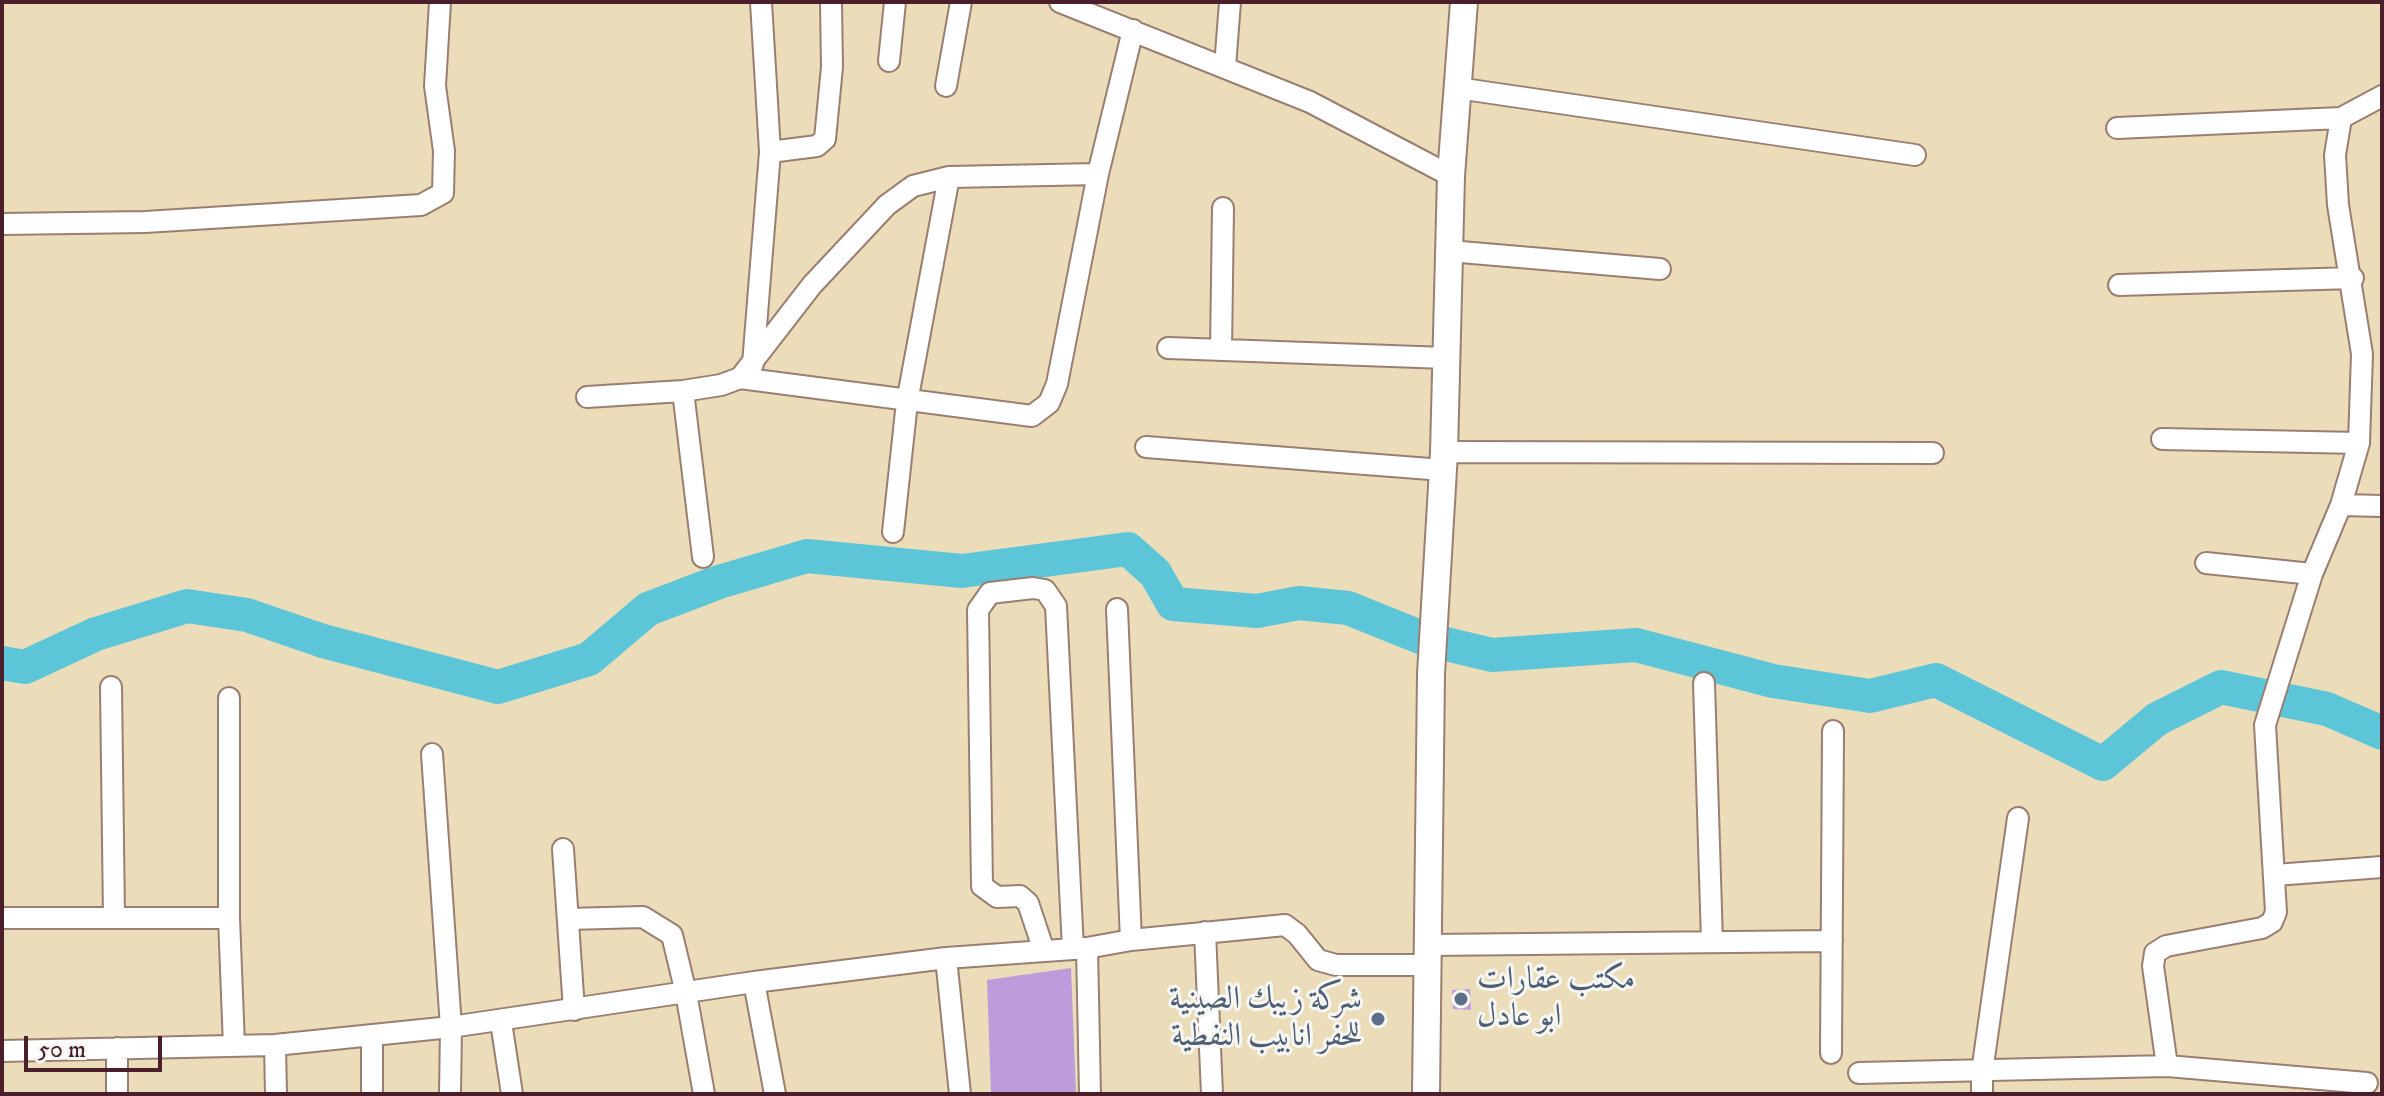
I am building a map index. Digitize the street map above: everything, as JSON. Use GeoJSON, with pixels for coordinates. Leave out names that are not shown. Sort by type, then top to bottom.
{"type":"FeatureCollection","features":[{"type":"Feature","properties":{"kind":"main road"},"geometry":{"type":"LineString","coordinates":[[1426,1094],[1431,674],[1443,461],[1451,176],[1464,2]]}},
{"type":"Feature","properties":{"kind":"street"},"geometry":{"type":"LineString","coordinates":[[2,224],[145,222],[347,212],[421,205],[443,193],[444,151],[435,86],[440,2]]}},
{"type":"Feature","properties":{"kind":"street"},"geometry":{"type":"LineString","coordinates":[[746,371],[770,152],[761,2]]}},
{"type":"Feature","properties":{"kind":"street"},"geometry":{"type":"LineString","coordinates":[[770,152],[817,146],[825,139],[832,67],[831,2]]}},
{"type":"Feature","properties":{"kind":"street"},"geometry":{"type":"LineString","coordinates":[[889,61],[895,2]]}},
{"type":"Feature","properties":{"kind":"street"},"geometry":{"type":"LineString","coordinates":[[946,86],[961,2]]}},
{"type":"Feature","properties":{"kind":"street"},"geometry":{"type":"LineString","coordinates":[[1060,2],[1310,102],[1451,176]]}},
{"type":"Feature","properties":{"kind":"street"},"geometry":{"type":"LineString","coordinates":[[1225,67],[1230,2]]}},
{"type":"Feature","properties":{"kind":"street"},"geometry":{"type":"LineString","coordinates":[[746,371],[907,402],[1032,416],[1049,403],[1057,384],[1098,174],[1133,30]]}},
{"type":"Feature","properties":{"kind":"street"},"geometry":{"type":"LineString","coordinates":[[1457,88],[1915,155]]}},
{"type":"Feature","properties":{"kind":"street"},"geometry":{"type":"LineString","coordinates":[[2117,128],[2341,118],[2382,96]]}},
{"type":"Feature","properties":{"kind":"street"},"geometry":{"type":"LineString","coordinates":[[2167,1066],[2153,966],[2155,953],[2166,946],[2262,928],[2272,922],[2276,912],[2265,725],[2312,574],[2341,505],[2359,443],[2372,353],[2338,205],[2335,155],[2341,118]]}},
{"type":"Feature","properties":{"kind":"street"},"geometry":{"type":"LineString","coordinates":[[587,397],[683,391],[721,385],[746,371],[812,285],[887,205],[913,186],[949,177],[1098,174]]}},
{"type":"Feature","properties":{"kind":"street"},"geometry":{"type":"LineString","coordinates":[[893,532],[907,402],[949,177]]}},
{"type":"Feature","properties":{"kind":"street"},"geometry":{"type":"LineString","coordinates":[[1221,350],[1223,208]]}},
{"type":"Feature","properties":{"kind":"street"},"geometry":{"type":"LineString","coordinates":[[1449,251],[1660,269]]}},
{"type":"Feature","properties":{"kind":"street"},"geometry":{"type":"LineString","coordinates":[[2119,285],[2353,278]]}},
{"type":"Feature","properties":{"kind":"street"},"geometry":{"type":"LineString","coordinates":[[1168,348],[1446,358]]}},
{"type":"Feature","properties":{"kind":"street"},"geometry":{"type":"LineString","coordinates":[[683,391],[703,557]]}},
{"type":"Feature","properties":{"kind":"street"},"geometry":{"type":"LineString","coordinates":[[2162,439],[2359,443]]}},
{"type":"Feature","properties":{"kind":"street"},"geometry":{"type":"LineString","coordinates":[[1146,447],[1443,461],[1933,453]]}},
{"type":"Feature","properties":{"kind":"street"},"geometry":{"type":"LineString","coordinates":[[2341,505],[2382,506]]}},
{"type":"Feature","properties":{"kind":"street"},"geometry":{"type":"LineString","coordinates":[[2206,563],[2312,574]]}},
{"type":"Feature","properties":{"kind":"street"},"geometry":{"type":"LineString","coordinates":[[1044,951],[1028,903],[1020,896],[997,897],[982,886],[978,610],[990,593],[1033,588],[1045,590],[1056,606],[1090,1094]]}},
{"type":"Feature","properties":{"kind":"street"},"geometry":{"type":"LineString","coordinates":[[1117,609],[1131,940]]}},
{"type":"Feature","properties":{"kind":"street"},"geometry":{"type":"LineString","coordinates":[[1704,683],[1712,942]]}},
{"type":"Feature","properties":{"kind":"street"},"geometry":{"type":"LineString","coordinates":[[111,687],[114,918]]}},
{"type":"Feature","properties":{"kind":"street"},"geometry":{"type":"LineString","coordinates":[[229,698],[229,918],[234,1046]]}},
{"type":"Feature","properties":{"kind":"street"},"geometry":{"type":"LineString","coordinates":[[1831,1053],[1833,731]]}},
{"type":"Feature","properties":{"kind":"street"},"geometry":{"type":"LineString","coordinates":[[432,754],[451,1027],[450,1094]]}},
{"type":"Feature","properties":{"kind":"street"},"geometry":{"type":"LineString","coordinates":[[1982,1094],[1982,1072],[2018,818]]}},
{"type":"Feature","properties":{"kind":"street"},"geometry":{"type":"LineString","coordinates":[[563,849],[574,1010]]}},
{"type":"Feature","properties":{"kind":"street"},"geometry":{"type":"LineString","coordinates":[[2275,875],[2382,867]]}},
{"type":"Feature","properties":{"kind":"street"},"geometry":{"type":"LineString","coordinates":[[568,919],[643,917],[672,935],[704,1094]]}},
{"type":"Feature","properties":{"kind":"street"},"geometry":{"type":"LineString","coordinates":[[2,918],[229,918]]}},
{"type":"Feature","properties":{"kind":"street"},"geometry":{"type":"LineString","coordinates":[[2,1051],[275,1045],[501,1022],[754,982],[946,958],[1080,948],[1285,925],[1297,934],[1318,960],[1336,965],[1428,955],[1712,942],[1832,941]]}},
{"type":"Feature","properties":{"kind":"street"},"geometry":{"type":"LineString","coordinates":[[1205,932],[1212,1094]]}},
{"type":"Feature","properties":{"kind":"street"},"geometry":{"type":"LineString","coordinates":[[946,958],[960,1094]]}},
{"type":"Feature","properties":{"kind":"street"},"geometry":{"type":"LineString","coordinates":[[754,982],[775,1094]]}},
{"type":"Feature","properties":{"kind":"street"},"geometry":{"type":"LineString","coordinates":[[501,1022],[512,1094]]}},
{"type":"Feature","properties":{"kind":"street"},"geometry":{"type":"LineString","coordinates":[[372,1035],[372,1094]]}},
{"type":"Feature","properties":{"kind":"street"},"geometry":{"type":"LineString","coordinates":[[275,1045],[276,1094]]}},
{"type":"Feature","properties":{"kind":"street"},"geometry":{"type":"LineString","coordinates":[[117,1048],[117,1094]]}},
{"type":"Feature","properties":{"kind":"street"},"geometry":{"type":"LineString","coordinates":[[1859,1073],[2167,1066],[2367,1083]]}},
{"type":"Feature","properties":{"kind":"building"},"geometry":{"type":"Polygon","coordinates":[[[1071,968],[1076,1094],[991,1094],[987,980],[1071,968]]]}},
{"type":"Feature","properties":{"kind":"building","name":"مكتب عقارات ابو عادل"},"geometry":{"type":"Polygon","coordinates":[[[1470,989],[1471,1010],[1453,1009],[1452,990],[1470,989]]]}},
{"type":"Feature","properties":{"kind":"waterway"},"geometry":{"type":"LineString","coordinates":[[2,663],[25,667],[96,634],[187,606],[247,615],[323,641],[498,687],[589,659],[648,609],[719,582],[807,556],[962,571],[1128,549],[1155,573],[1173,604],[1257,611],[1299,603],[1348,608],[1425,639],[1492,655],[1636,645],[1773,681],[1870,696],[1936,680],[2103,764],[2157,719],[2221,687],[2327,709],[2382,733]]}},
{"type":"Feature","properties":{"kind":"place","name":"مكتب عقارات ابو عادل"},"geometry":{"type":"Point","coordinates":[1461,999]}},
{"type":"Feature","properties":{"kind":"place","name":"شركة زيبك الصينية للحفر انابيب النفطية"},"geometry":{"type":"Point","coordinates":[1378,1019]}}]}
